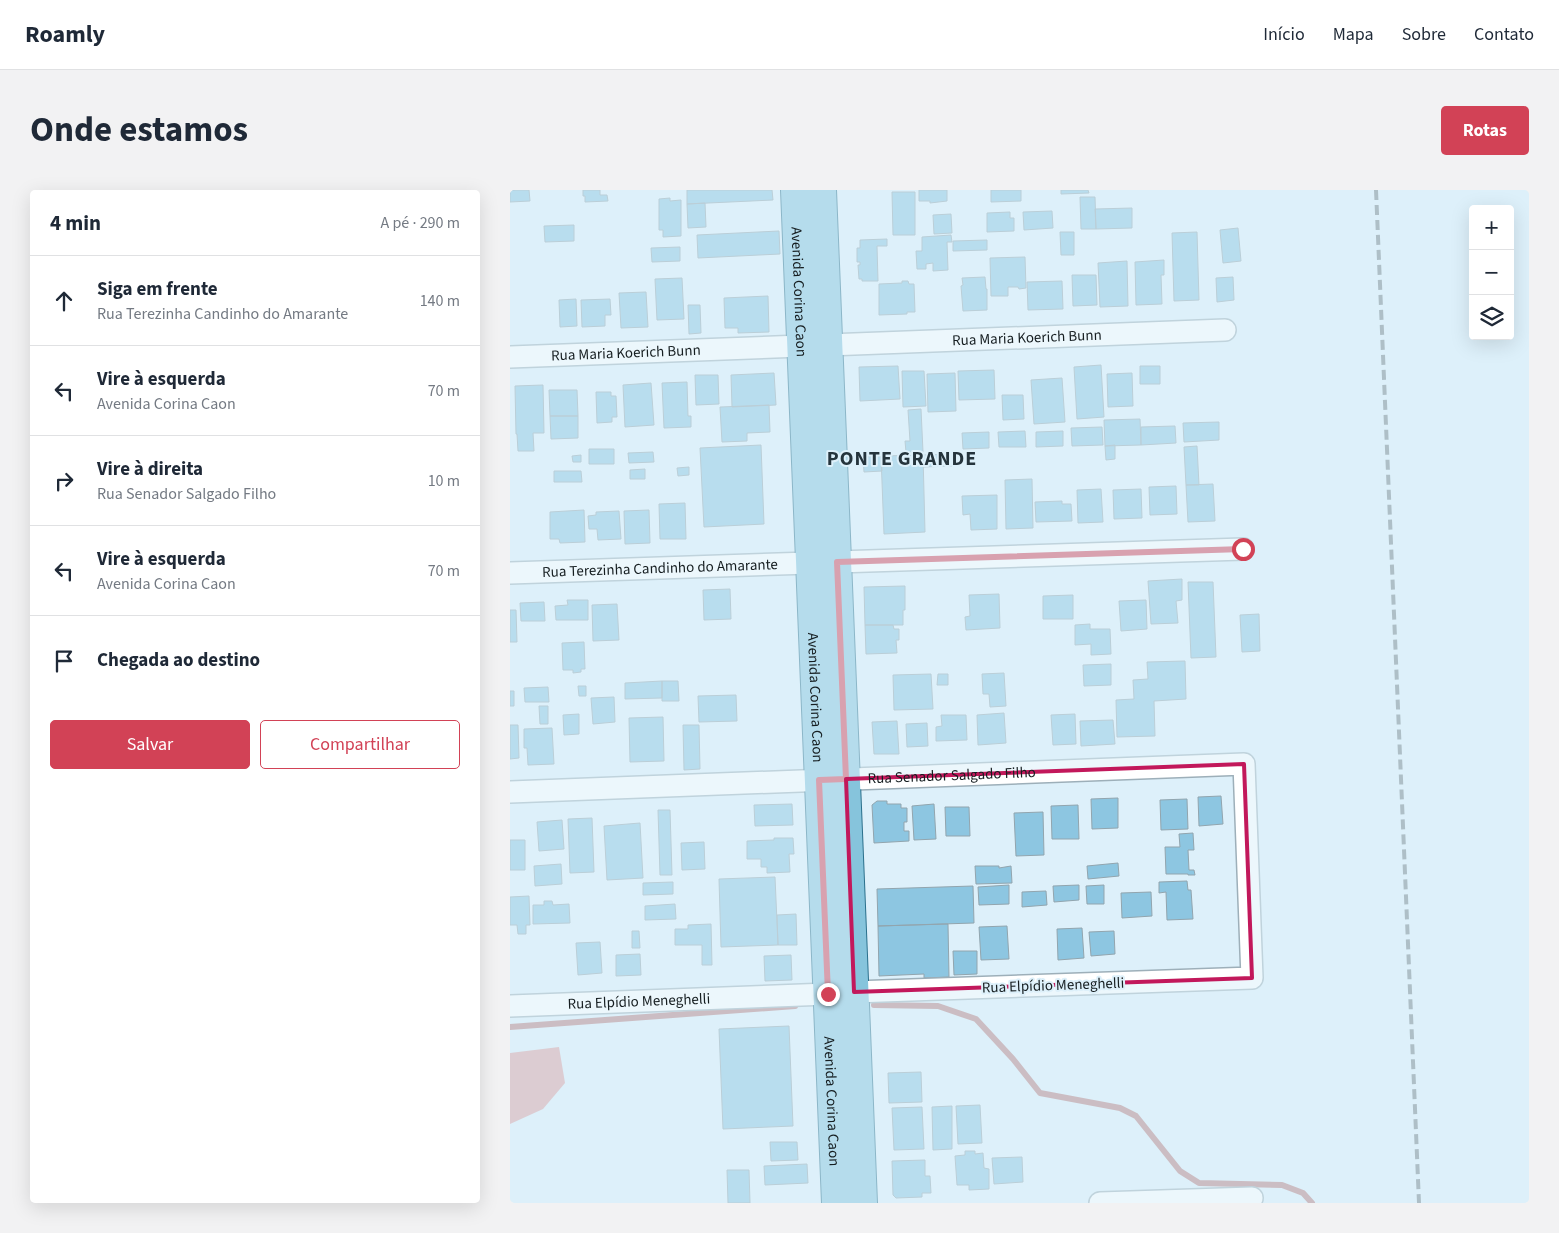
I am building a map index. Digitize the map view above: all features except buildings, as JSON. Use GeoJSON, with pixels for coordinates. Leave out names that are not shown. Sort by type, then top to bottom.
{"type":"FeatureCollection","features":[{"type":"Feature","properties":{"kind":"main road","name":"Avenida Corina Caon"},"geometry":{"type":"LineString","coordinates":[[795,190],[810,563],[832,780],[841,993],[863,1203]]}},
{"type":"Feature","properties":{"kind":"main road","name":"Avenida Corina Caon"},"geometry":{"type":"LineString","coordinates":[[822,190],[837,562],[832,780]]}},
{"type":"Feature","properties":{"kind":"main road","name":"Avenida Corina Caon"},"geometry":{"type":"LineString","coordinates":[[836,1203],[841,993]]}},
{"type":"Feature","properties":{"kind":"street","name":"Rua Maria Koerich Bunn"},"geometry":{"type":"LineString","coordinates":[[828,345],[1226,330]]}},
{"type":"Feature","properties":{"kind":"street","name":"Rua Maria Koerich Bunn"},"geometry":{"type":"LineString","coordinates":[[510,357],[802,346]]}},
{"type":"Feature","properties":{"kind":"street"},"geometry":{"type":"LineString","coordinates":[[837,562],[1243,549]]}},
{"type":"Feature","properties":{"kind":"street","name":"Rua Terezinha Candinho do Amarante"},"geometry":{"type":"LineString","coordinates":[[510,574],[810,563]]}},
{"type":"Feature","properties":{"kind":"street","name":"Rua Senador Salgado Filho"},"geometry":{"type":"LineString","coordinates":[[510,792],[1244,764],[1252,978]]}},
{"type":"Feature","properties":{"kind":"street","name":"Rua Elpídio Meneghelli"},"geometry":{"type":"LineString","coordinates":[[510,1006],[1252,978]]}},
{"type":"Feature","properties":{"kind":"street"},"geometry":{"type":"LineString","coordinates":[[1100,1203],[1252,1198]]}},
{"type":"Feature","properties":{"kind":"highlighted area"},"geometry":{"type":"Polygon","coordinates":[[[1244,764],[1252,978],[854,992],[846,779],[1244,764]]]}},
{"type":"Feature","properties":{"kind":"shaded area"},"geometry":{"type":"Polygon","coordinates":[[[559,1047],[565,1083],[543,1109],[510,1124],[510,1053],[559,1047]]]}},
{"type":"Feature","properties":{"kind":"waterway"},"geometry":{"type":"LineString","coordinates":[[874,1005],[938,1006],[976,1019],[1013,1059],[1040,1093],[1120,1108],[1136,1116],[1180,1171],[1199,1183],[1282,1185],[1303,1193],[1312,1203]]}},
{"type":"Feature","properties":{"kind":"waterway"},"geometry":{"type":"LineString","coordinates":[[510,1027],[795,1006]]}},
{"type":"Feature","properties":{"kind":"railway"},"geometry":{"type":"LineString","coordinates":[[1376,190],[1419,1203]]}},
{"type":"Feature","properties":{"kind":"district","name":"PONTE GRANDE"},"geometry":{"type":"Point","coordinates":[902,458]}},
{"type":"Feature","properties":{"kind":"route"},"geometry":{"type":"LineString","coordinates":[[828,994],[819,780],[846,779],[837,562],[1243,549]]}}]}
